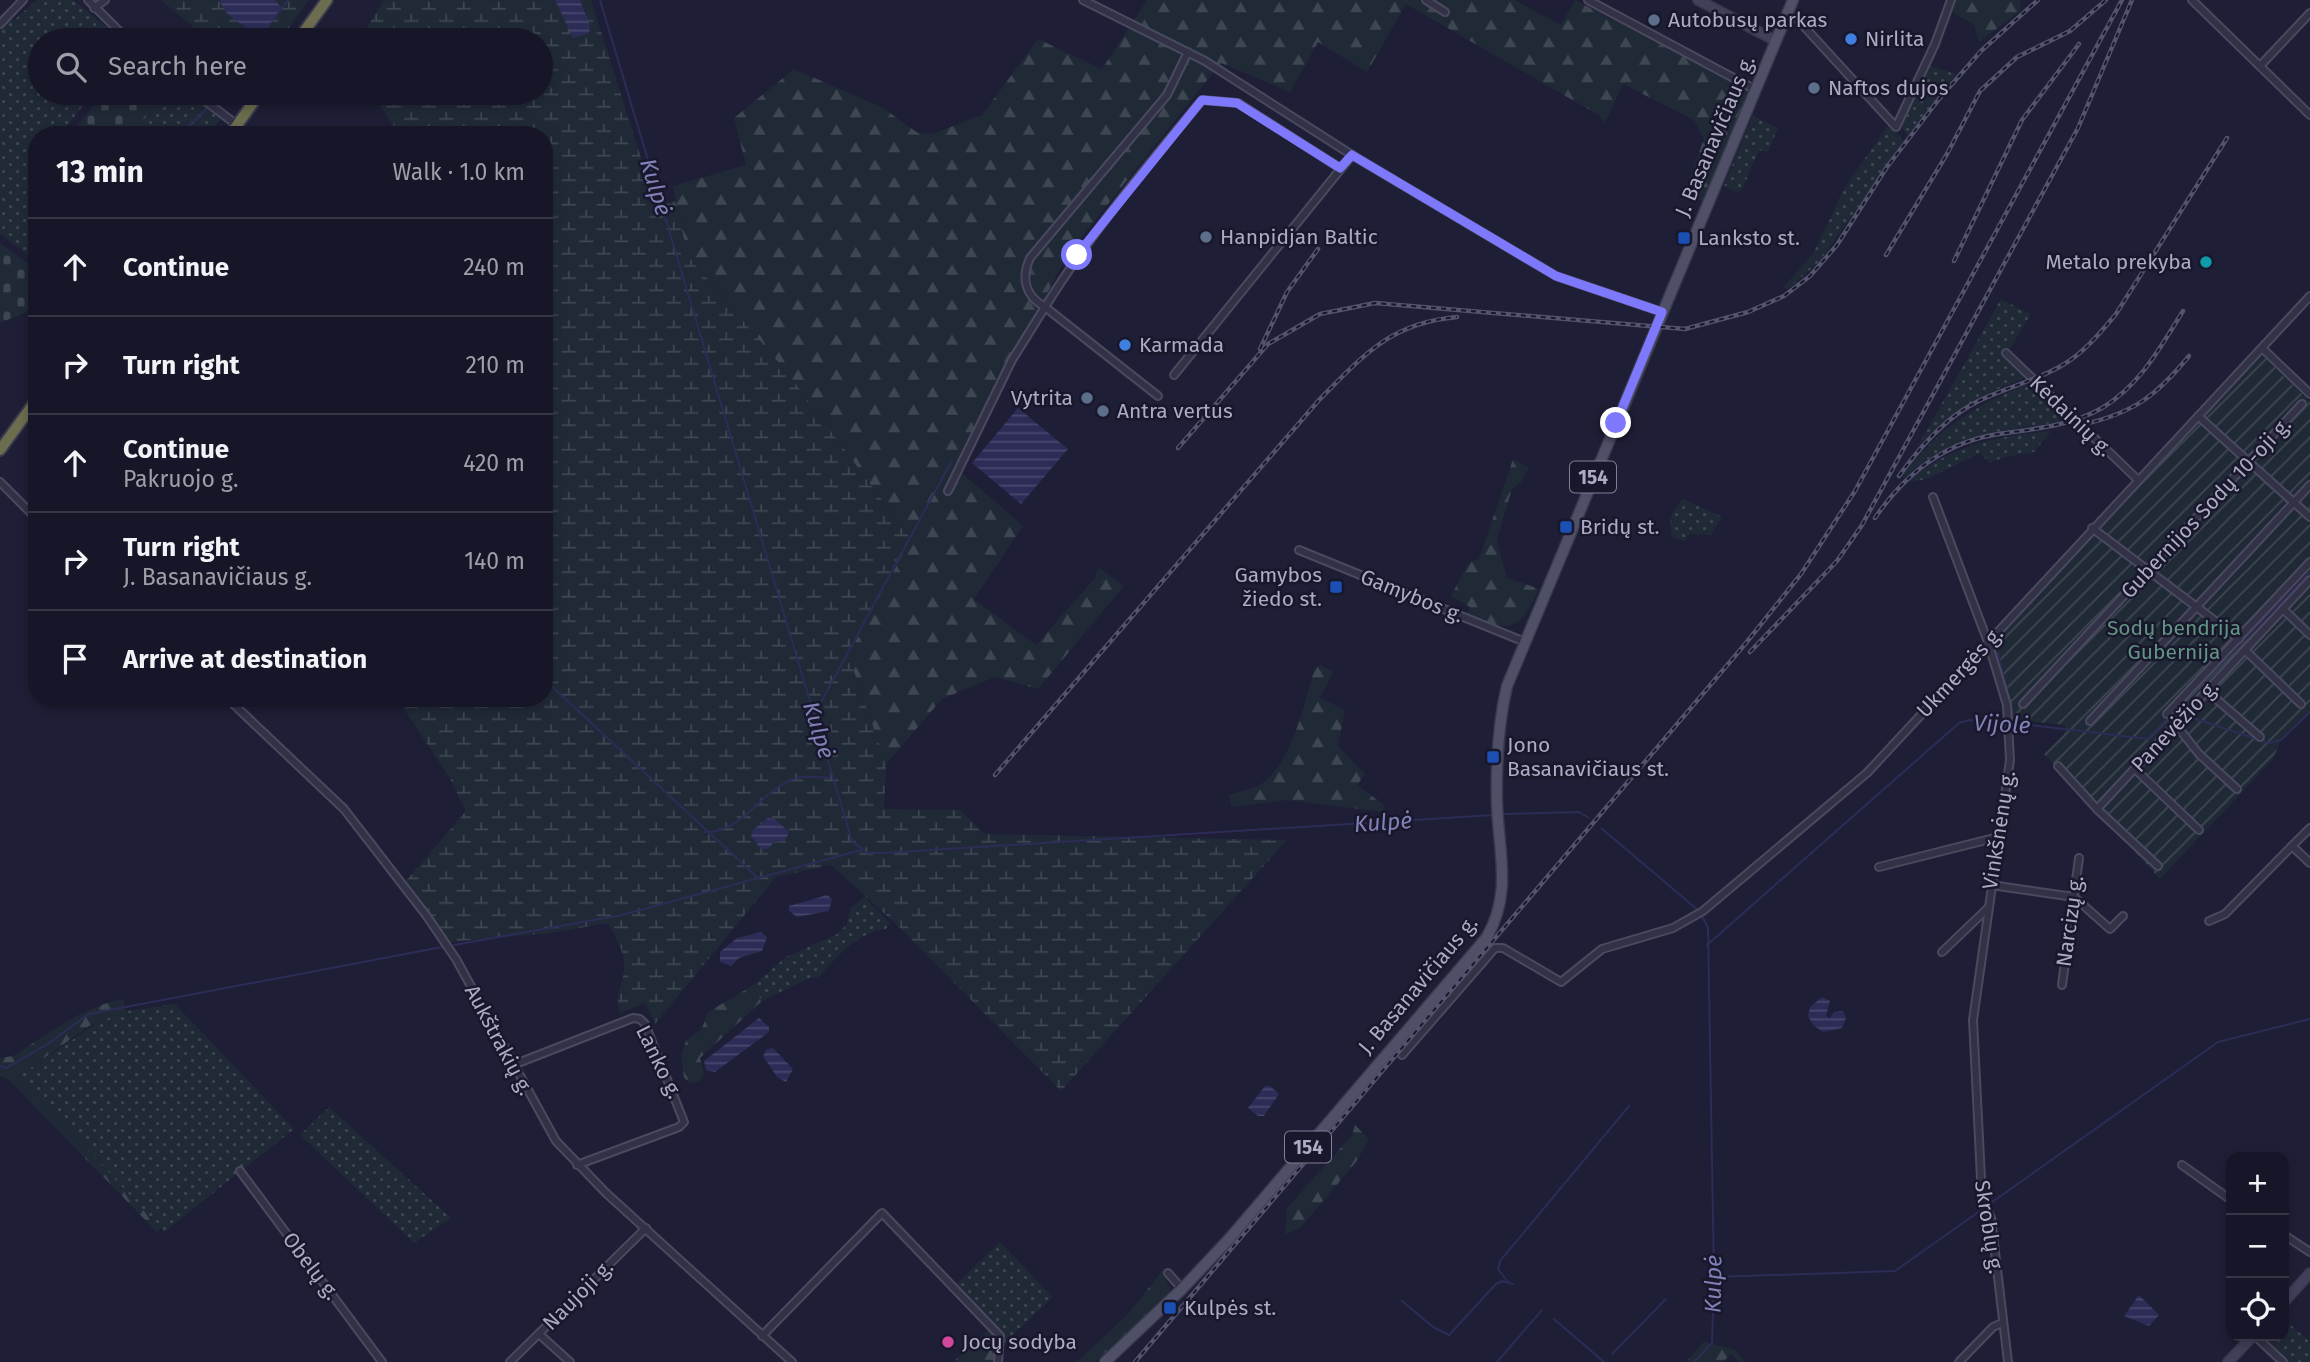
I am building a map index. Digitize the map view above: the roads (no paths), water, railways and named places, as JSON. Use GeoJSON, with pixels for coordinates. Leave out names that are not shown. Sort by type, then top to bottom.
{"type":"FeatureCollection","features":[{"type":"Feature","properties":{"kind":"highway"},"geometry":{"type":"LineString","coordinates":[[307,28],[327,0]]}},
{"type":"Feature","properties":{"kind":"highway"},"geometry":{"type":"LineString","coordinates":[[237,125],[251,105]]}},
{"type":"Feature","properties":{"kind":"highway"},"geometry":{"type":"LineString","coordinates":[[0,450],[28,411]]}},
{"type":"Feature","properties":{"kind":"main road"},"geometry":{"type":"LineString","coordinates":[[1698,0],[1776,41]]}},
{"type":"Feature","properties":{"kind":"main road","name":"J. Basanavičiaus g."},"geometry":{"type":"LineString","coordinates":[[1105,1362],[1182,1289],[1292,1166],[1487,937],[1497,918],[1503,885],[1497,804],[1500,712],[1525,642],[1791,5]]}},
{"type":"Feature","properties":{"kind":"main road"},"geometry":{"type":"LineString","coordinates":[[2289,1296],[2310,1273]]}},
{"type":"Feature","properties":{"kind":"main road"},"geometry":{"type":"LineString","coordinates":[[2228,1362],[2249,1341]]}},
{"type":"Feature","properties":{"kind":"street"},"geometry":{"type":"LineString","coordinates":[[0,24],[23,0]]}},
{"type":"Feature","properties":{"kind":"street"},"geometry":{"type":"LineString","coordinates":[[88,0],[115,28]]}},
{"type":"Feature","properties":{"kind":"street"},"geometry":{"type":"LineString","coordinates":[[94,8],[106,0]]}},
{"type":"Feature","properties":{"kind":"street"},"geometry":{"type":"LineString","coordinates":[[1083,0],[1188,52],[1244,84],[1352,155],[1556,276],[1662,312]]}},
{"type":"Feature","properties":{"kind":"street"},"geometry":{"type":"LineString","coordinates":[[1426,0],[1446,12]]}},
{"type":"Feature","properties":{"kind":"street"},"geometry":{"type":"LineString","coordinates":[[1588,0],[1756,90]]}},
{"type":"Feature","properties":{"kind":"street"},"geometry":{"type":"LineString","coordinates":[[1791,5],[1896,127],[1951,0]]}},
{"type":"Feature","properties":{"kind":"street"},"geometry":{"type":"LineString","coordinates":[[2192,0],[2310,115]]}},
{"type":"Feature","properties":{"kind":"street"},"geometry":{"type":"LineString","coordinates":[[2260,66],[2310,13]]}},
{"type":"Feature","properties":{"kind":"street"},"geometry":{"type":"LineString","coordinates":[[1158,396],[1031,297],[1025,272],[1030,258],[1167,95],[1188,52]]}},
{"type":"Feature","properties":{"kind":"street"},"geometry":{"type":"LineString","coordinates":[[948,491],[1012,360],[1077,255],[1113,207],[1202,100],[1237,103],[1340,168]]}},
{"type":"Feature","properties":{"kind":"street"},"geometry":{"type":"LineString","coordinates":[[211,105],[237,125]]}},
{"type":"Feature","properties":{"kind":"street"},"geometry":{"type":"LineString","coordinates":[[1174,375],[1352,155]]}},
{"type":"Feature","properties":{"kind":"street","name":"Ukmergės g."},"geometry":{"type":"LineString","coordinates":[[1402,1055],[1495,948],[1503,948],[1561,982],[1602,949],[1673,928],[1700,913],[1867,773],[2092,527],[2309,298]]}},
{"type":"Feature","properties":{"kind":"street"},"geometry":{"type":"LineString","coordinates":[[2262,348],[2310,394]]}},
{"type":"Feature","properties":{"kind":"street","name":"Kėdainių g."},"geometry":{"type":"LineString","coordinates":[[2006,352],[2137,480]]}},
{"type":"Feature","properties":{"kind":"street","name":"Gubernijos Sodų 10-oji g."},"geometry":{"type":"LineString","coordinates":[[2023,704],[2302,404]]}},
{"type":"Feature","properties":{"kind":"street"},"geometry":{"type":"LineString","coordinates":[[2198,416],[2310,517]]}},
{"type":"Feature","properties":{"kind":"street"},"geometry":{"type":"LineString","coordinates":[[0,482],[28,510]]}},
{"type":"Feature","properties":{"kind":"street"},"geometry":{"type":"LineString","coordinates":[[2090,721],[2310,485]]}},
{"type":"Feature","properties":{"kind":"street","name":"Vinkšnėnų g."},"geometry":{"type":"LineString","coordinates":[[1933,497],[1988,642],[2004,691],[2008,722],[2010,760],[1973,1020],[1976,1091]]}},
{"type":"Feature","properties":{"kind":"street"},"geometry":{"type":"LineString","coordinates":[[2092,527],[2239,639]]}},
{"type":"Feature","properties":{"kind":"street","name":"Gamybos g."},"geometry":{"type":"LineString","coordinates":[[1298,550],[1525,642]]}},
{"type":"Feature","properties":{"kind":"street"},"geometry":{"type":"LineString","coordinates":[[2167,714],[2310,562]]}},
{"type":"Feature","properties":{"kind":"street","name":"Panevėžio g."},"geometry":{"type":"LineString","coordinates":[[2097,809],[2310,580]]}},
{"type":"Feature","properties":{"kind":"street"},"geometry":{"type":"LineString","coordinates":[[2283,609],[2310,635]]}},
{"type":"Feature","properties":{"kind":"street"},"geometry":{"type":"LineString","coordinates":[[2245,650],[2301,704]]}},
{"type":"Feature","properties":{"kind":"street"},"geometry":{"type":"LineString","coordinates":[[2207,691],[2260,737]]}},
{"type":"Feature","properties":{"kind":"street","name":"Aukštrakių g."},"geometry":{"type":"LineString","coordinates":[[236,707],[344,809],[448,946],[544,1124],[577,1165],[792,1362]]}},
{"type":"Feature","properties":{"kind":"street"},"geometry":{"type":"LineString","coordinates":[[2176,725],[2199,754],[2237,789]]}},
{"type":"Feature","properties":{"kind":"street"},"geometry":{"type":"LineString","coordinates":[[2058,766],[2097,809],[2158,866]]}},
{"type":"Feature","properties":{"kind":"street"},"geometry":{"type":"LineString","coordinates":[[2135,769],[2199,830]]}},
{"type":"Feature","properties":{"kind":"street"},"geometry":{"type":"LineString","coordinates":[[2209,921],[2225,914],[2310,828]]}},
{"type":"Feature","properties":{"kind":"street"},"geometry":{"type":"LineString","coordinates":[[1879,867],[1998,836]]}},
{"type":"Feature","properties":{"kind":"street"},"geometry":{"type":"LineString","coordinates":[[2292,846],[2310,863]]}},
{"type":"Feature","properties":{"kind":"street","name":"Narcizų g."},"geometry":{"type":"LineString","coordinates":[[2062,985],[2079,858]]}},
{"type":"Feature","properties":{"kind":"street"},"geometry":{"type":"LineString","coordinates":[[1991,885],[2074,897],[2110,929],[2123,916]]}},
{"type":"Feature","properties":{"kind":"street"},"geometry":{"type":"LineString","coordinates":[[1942,952],[1988,908]]}},
{"type":"Feature","properties":{"kind":"street","name":"Lanko g."},"geometry":{"type":"LineString","coordinates":[[513,1065],[633,1018],[640,1019],[645,1024],[684,1122],[679,1128],[577,1165]]}},
{"type":"Feature","properties":{"kind":"street","name":"Skroblų g."},"geometry":{"type":"LineString","coordinates":[[1976,1091],[1982,1198],[1988,1211],[2008,1362]]}},
{"type":"Feature","properties":{"kind":"street"},"geometry":{"type":"LineString","coordinates":[[2182,1165],[2226,1196]]}},
{"type":"Feature","properties":{"kind":"street","name":"Obelų g."},"geometry":{"type":"LineString","coordinates":[[240,1171],[382,1362]]}},
{"type":"Feature","properties":{"kind":"street"},"geometry":{"type":"LineString","coordinates":[[762,1336],[882,1213],[1000,1336],[998,1362]]}},
{"type":"Feature","properties":{"kind":"street","name":"Naujoji g."},"geometry":{"type":"LineString","coordinates":[[510,1362],[646,1228]]}},
{"type":"Feature","properties":{"kind":"street"},"geometry":{"type":"LineString","coordinates":[[2289,1237],[2310,1252]]}},
{"type":"Feature","properties":{"kind":"street"},"geometry":{"type":"LineString","coordinates":[[1168,1273],[1182,1289]]}},
{"type":"Feature","properties":{"kind":"street"},"geometry":{"type":"LineString","coordinates":[[1959,1362],[1995,1325],[2003,1323]]}},
{"type":"Feature","properties":{"kind":"street"},"geometry":{"type":"LineString","coordinates":[[539,1334],[570,1362]]}},
{"type":"Feature","properties":{"kind":"street"},"geometry":{"type":"LineString","coordinates":[[2260,1341],[2283,1362]]}},
{"type":"Feature","properties":{"kind":"waterway"},"geometry":{"type":"LineString","coordinates":[[273,20],[288,0]]}},
{"type":"Feature","properties":{"kind":"waterway","name":"Kulpė"},"geometry":{"type":"LineString","coordinates":[[600,0],[852,841],[867,853],[882,853],[1494,815]]}},
{"type":"Feature","properties":{"kind":"waterway"},"geometry":{"type":"LineString","coordinates":[[267,28],[270,24]]}},
{"type":"Feature","properties":{"kind":"waterway"},"geometry":{"type":"LineString","coordinates":[[189,126],[209,107]]}},
{"type":"Feature","properties":{"kind":"waterway"},"geometry":{"type":"LineString","coordinates":[[813,717],[951,462]]}},
{"type":"Feature","properties":{"kind":"waterway","name":"Vijolė"},"geometry":{"type":"LineString","coordinates":[[2012,723],[2148,739],[2310,572]]}},
{"type":"Feature","properties":{"kind":"waterway"},"geometry":{"type":"LineString","coordinates":[[1998,653],[2015,723]]}},
{"type":"Feature","properties":{"kind":"waterway"},"geometry":{"type":"LineString","coordinates":[[553,687],[758,878]]}},
{"type":"Feature","properties":{"kind":"waterway"},"geometry":{"type":"LineString","coordinates":[[2187,716],[2269,743],[2281,740],[2310,712]]}},
{"type":"Feature","properties":{"kind":"waterway","name":"Vijolė"},"geometry":{"type":"LineString","coordinates":[[1707,945],[1959,723],[1969,720],[2006,722]]}},
{"type":"Feature","properties":{"kind":"waterway"},"geometry":{"type":"LineString","coordinates":[[705,832],[718,831],[740,820],[770,793],[795,778],[830,778]]}},
{"type":"Feature","properties":{"kind":"waterway","name":"Kulpė"},"geometry":{"type":"LineString","coordinates":[[1505,814],[1579,812],[1589,818]]}},
{"type":"Feature","properties":{"kind":"waterway","name":"Kulpė"},"geometry":{"type":"LineString","coordinates":[[1601,828],[1699,911]]}},
{"type":"Feature","properties":{"kind":"waterway"},"geometry":{"type":"LineString","coordinates":[[454,945],[622,915],[861,850]]}},
{"type":"Feature","properties":{"kind":"waterway","name":"Kulpė"},"geometry":{"type":"LineString","coordinates":[[1694,1362],[1712,1343],[1714,1277],[1708,928],[1702,916]]}},
{"type":"Feature","properties":{"kind":"waterway"},"geometry":{"type":"LineString","coordinates":[[0,1066],[6,1068],[46,1045],[89,1014],[442,947]]}},
{"type":"Feature","properties":{"kind":"waterway"},"geometry":{"type":"LineString","coordinates":[[1988,1205],[2218,1042],[2310,1019]]}},
{"type":"Feature","properties":{"kind":"waterway"},"geometry":{"type":"LineString","coordinates":[[1508,1282],[1498,1269],[1500,1261],[1629,1106]]}},
{"type":"Feature","properties":{"kind":"waterway"},"geometry":{"type":"LineString","coordinates":[[1714,1277],[1895,1271],[1984,1208]]}},
{"type":"Feature","properties":{"kind":"waterway"},"geometry":{"type":"LineString","coordinates":[[1402,1301],[1433,1327],[1449,1335],[1496,1284],[1502,1281],[1513,1284]]}},
{"type":"Feature","properties":{"kind":"waterway"},"geometry":{"type":"LineString","coordinates":[[1612,1354],[1666,1299]]}},
{"type":"Feature","properties":{"kind":"waterway"},"geometry":{"type":"LineString","coordinates":[[1497,1362],[1542,1310]]}},
{"type":"Feature","properties":{"kind":"waterway"},"geometry":{"type":"LineString","coordinates":[[1554,1319],[1604,1362]]}},
{"type":"Feature","properties":{"kind":"railway"},"geometry":{"type":"LineString","coordinates":[[1178,448],[1268,344],[1320,314],[1375,303],[1685,329],[1748,312],[1784,296],[1810,276],[1837,245],[1887,167],[1939,99],[1981,51],[2038,0]]}},
{"type":"Feature","properties":{"kind":"railway"},"geometry":{"type":"LineString","coordinates":[[1886,255],[1947,154],[1980,91],[2017,57],[2070,31],[2106,0]]}},
{"type":"Feature","properties":{"kind":"railway"},"geometry":{"type":"LineString","coordinates":[[1135,1362],[1746,643],[1801,574],[1855,491],[2122,0]]}},
{"type":"Feature","properties":{"kind":"railway"},"geometry":{"type":"LineString","coordinates":[[1750,652],[1837,561],[1862,525],[2078,128],[2132,0]]}},
{"type":"Feature","properties":{"kind":"railway"},"geometry":{"type":"LineString","coordinates":[[1954,261],[2022,120],[2079,44]]}},
{"type":"Feature","properties":{"kind":"railway"},"geometry":{"type":"LineString","coordinates":[[1899,476],[1928,440],[1963,410],[2061,366],[2091,342],[2116,314],[2227,138]]}},
{"type":"Feature","properties":{"kind":"railway"},"geometry":{"type":"LineString","coordinates":[[1260,349],[1287,292],[1318,249]]}},
{"type":"Feature","properties":{"kind":"railway"},"geometry":{"type":"LineString","coordinates":[[1875,518],[1899,487],[1944,452],[1979,438],[2065,423],[2102,408],[2138,377],[2183,311]]}},
{"type":"Feature","properties":{"kind":"railway"},"geometry":{"type":"LineString","coordinates":[[995,775],[1335,384],[1365,356],[1396,334],[1434,320],[1457,317]]}},
{"type":"Feature","properties":{"kind":"railway"},"geometry":{"type":"LineString","coordinates":[[2084,424],[2131,408],[2155,392],[2189,356]]}},
{"type":"Feature","properties":{"kind":"place","name":"Autobusų parkas"},"geometry":{"type":"Point","coordinates":[1654,20]}},
{"type":"Feature","properties":{"kind":"place","name":"Nirlita"},"geometry":{"type":"Point","coordinates":[1851,39]}},
{"type":"Feature","properties":{"kind":"place","name":"Naftos dujos"},"geometry":{"type":"Point","coordinates":[1814,88]}},
{"type":"Feature","properties":{"kind":"place","name":"Hanpidjan Baltic"},"geometry":{"type":"Point","coordinates":[1206,237]}},
{"type":"Feature","properties":{"kind":"place","name":"Lanksto st."},"geometry":{"type":"Point","coordinates":[1684,238]}},
{"type":"Feature","properties":{"kind":"place","name":"Metalo prekyba"},"geometry":{"type":"Point","coordinates":[2206,262]}},
{"type":"Feature","properties":{"kind":"place","name":"Karmada"},"geometry":{"type":"Point","coordinates":[1125,345]}},
{"type":"Feature","properties":{"kind":"place","name":"Vytrita"},"geometry":{"type":"Point","coordinates":[1087,398]}},
{"type":"Feature","properties":{"kind":"place","name":"Antra vertus"},"geometry":{"type":"Point","coordinates":[1103,411]}},
{"type":"Feature","properties":{"kind":"place","name":"Bridų st."},"geometry":{"type":"Point","coordinates":[1566,527]}},
{"type":"Feature","properties":{"kind":"place","name":"Gamybos žiedo st."},"geometry":{"type":"Point","coordinates":[1336,587]}},
{"type":"Feature","properties":{"kind":"place","name":"Jono Basanavičiaus st."},"geometry":{"type":"Point","coordinates":[1493,757]}},
{"type":"Feature","properties":{"kind":"place","name":"Kulpės st."},"geometry":{"type":"Point","coordinates":[1170,1308]}},
{"type":"Feature","properties":{"kind":"place","name":"Jocų sodyba"},"geometry":{"type":"Point","coordinates":[948,1342]}},
{"type":"Feature","properties":{"kind":"park label","name":"Sodų bendrija Gubernija"},"geometry":{"type":"Point","coordinates":[2174,640]}}]}
